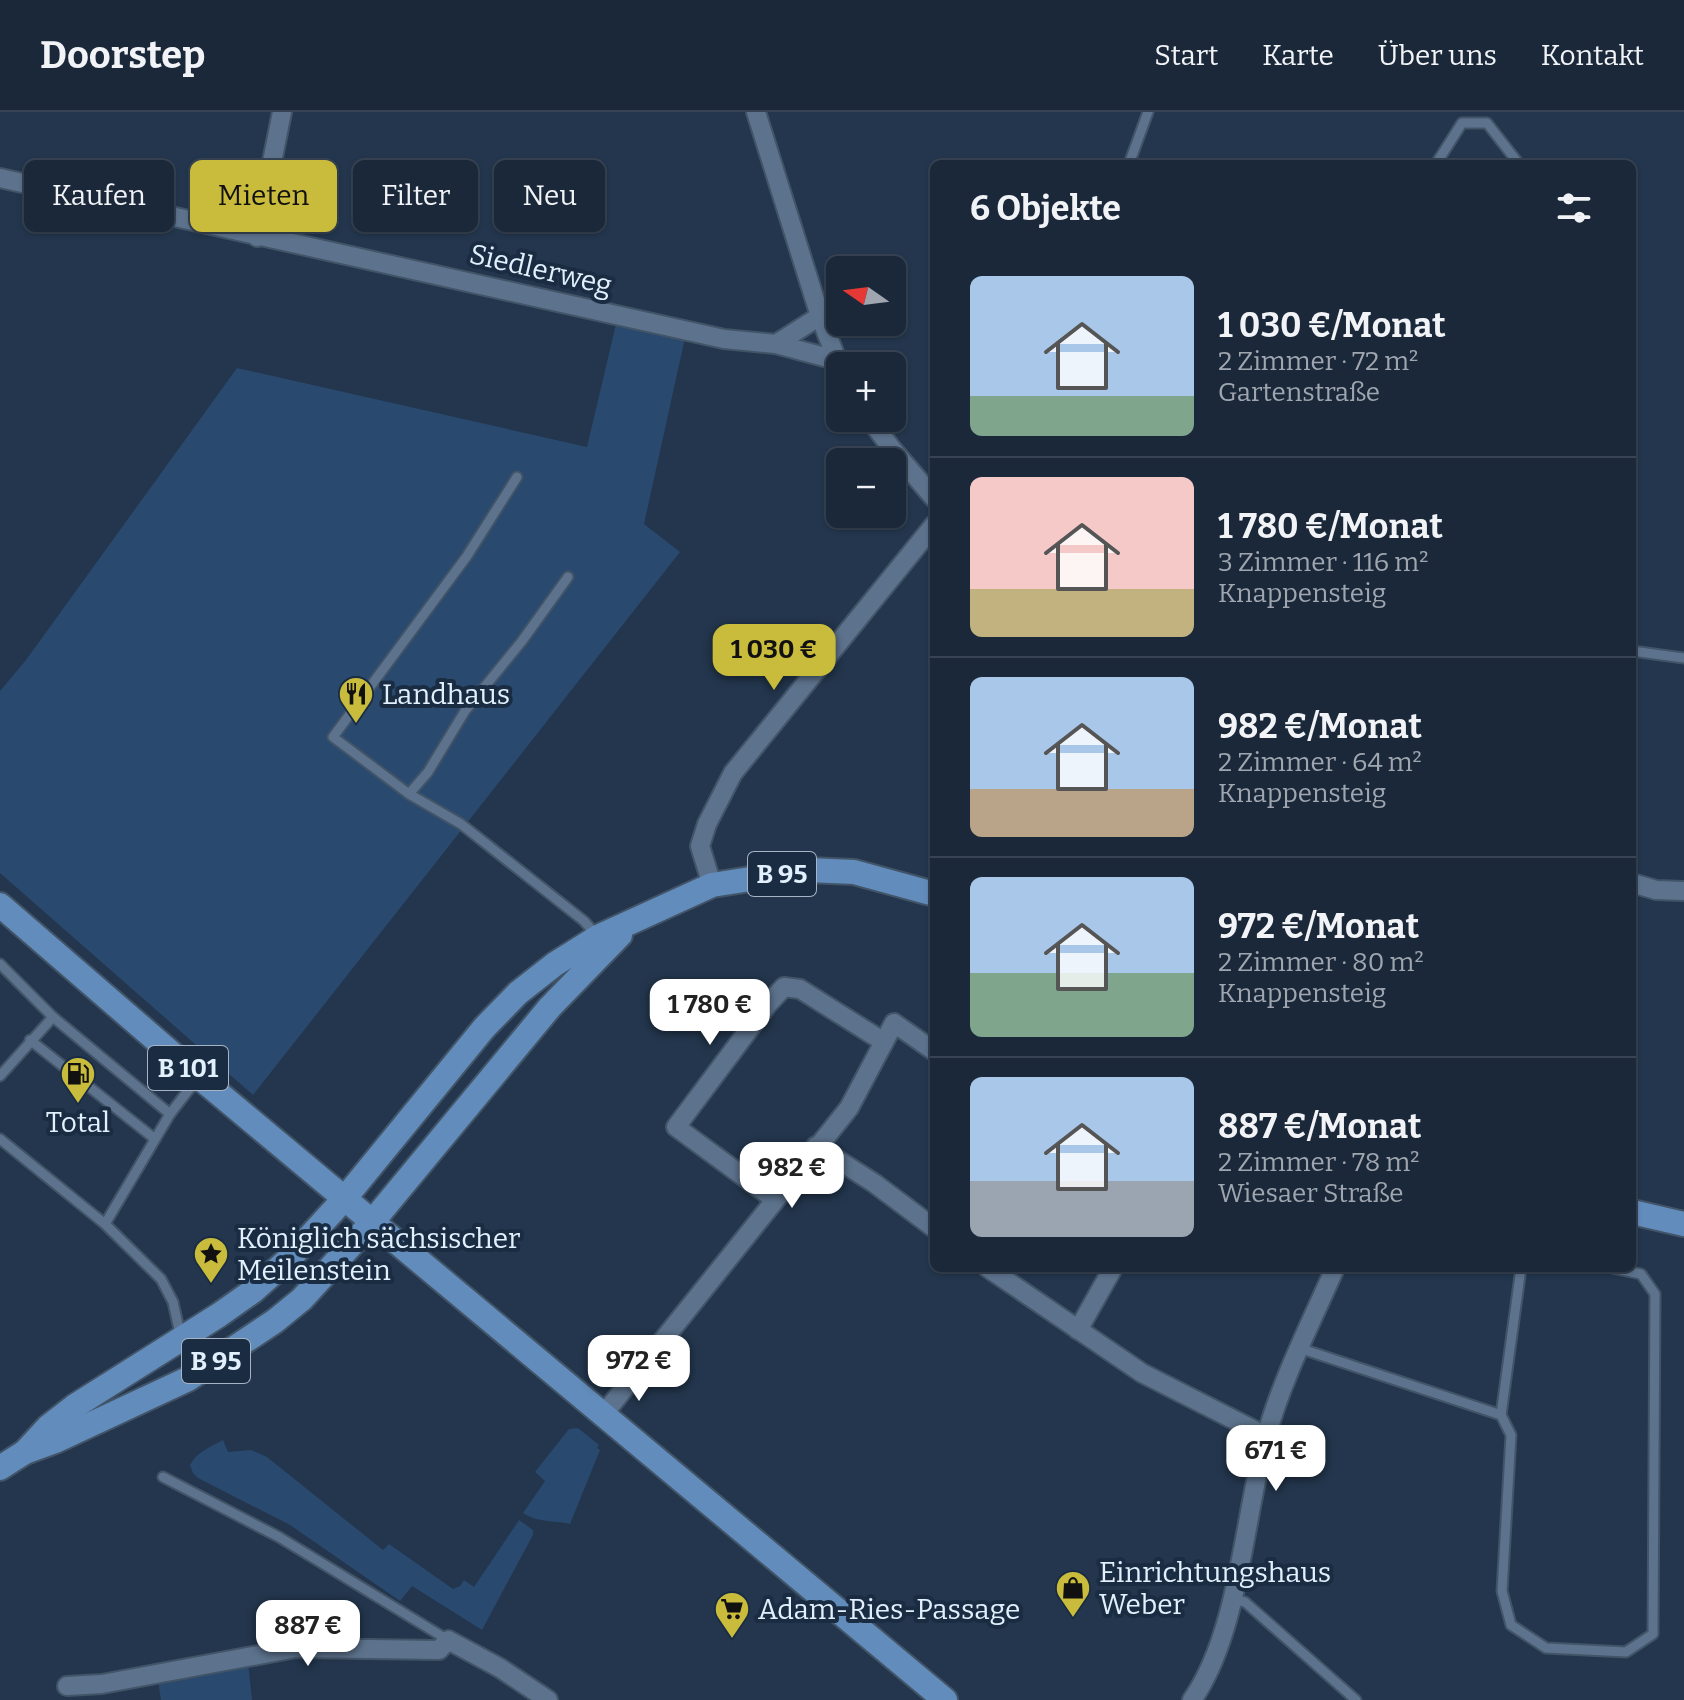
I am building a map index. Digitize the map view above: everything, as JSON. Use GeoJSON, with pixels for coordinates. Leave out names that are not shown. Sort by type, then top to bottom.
{"type":"FeatureCollection","features":[{"type":"Feature","properties":{"kind":"main road","name":"B 95"},"geometry":{"type":"LineString","coordinates":[[25,1452],[48,1427],[75,1406],[253,1291],[290,1258],[345,1198],[484,1028],[530,983],[598,937],[712,885],[808,870],[854,872],[930,893]]}},
{"type":"Feature","properties":{"kind":"main road","name":"B 101"},"geometry":{"type":"LineString","coordinates":[[0,905],[199,1077],[945,1700]]}},
{"type":"Feature","properties":{"kind":"main road","name":"B 95"},"geometry":{"type":"LineString","coordinates":[[0,1468],[25,1452],[188,1379],[235,1349],[302,1299],[373,1221],[542,1016],[591,962],[636,920]]}},
{"type":"Feature","properties":{"kind":"main road"},"geometry":{"type":"LineString","coordinates":[[1636,1213],[1684,1224]]}},
{"type":"Feature","properties":{"kind":"street"},"geometry":{"type":"LineString","coordinates":[[257,237],[282,112]]}},
{"type":"Feature","properties":{"kind":"street"},"geometry":{"type":"LineString","coordinates":[[756,112],[834,352]]}},
{"type":"Feature","properties":{"kind":"street","name":"Siedlerweg"},"geometry":{"type":"LineString","coordinates":[[0,178],[724,339],[776,344],[826,360]]}},
{"type":"Feature","properties":{"kind":"street"},"geometry":{"type":"LineString","coordinates":[[776,344],[820,316]]}},
{"type":"Feature","properties":{"kind":"street"},"geometry":{"type":"LineString","coordinates":[[879,432],[930,493]]}},
{"type":"Feature","properties":{"kind":"street"},"geometry":{"type":"LineString","coordinates":[[712,885],[700,846],[707,824],[733,773],[930,530]]}},
{"type":"Feature","properties":{"kind":"street"},"geometry":{"type":"LineString","coordinates":[[1636,884],[1656,890],[1684,891]]}},
{"type":"Feature","properties":{"kind":"street"},"geometry":{"type":"LineString","coordinates":[[774,1199],[676,1127],[784,987],[800,989],[884,1042]]}},
{"type":"Feature","properties":{"kind":"street"},"geometry":{"type":"LineString","coordinates":[[603,1415],[849,1108],[894,1023],[930,1048]]}},
{"type":"Feature","properties":{"kind":"street"},"geometry":{"type":"LineString","coordinates":[[816,1146],[874,1183],[930,1225]]}},
{"type":"Feature","properties":{"kind":"street"},"geometry":{"type":"LineString","coordinates":[[994,1272],[1142,1373],[1266,1436]]}},
{"type":"Feature","properties":{"kind":"street"},"geometry":{"type":"LineString","coordinates":[[1078,1330],[1111,1272]]}},
{"type":"Feature","properties":{"kind":"street"},"geometry":{"type":"LineString","coordinates":[[1192,1700],[1215,1658],[1266,1436],[1299,1348],[1333,1272]]}},
{"type":"Feature","properties":{"kind":"street"},"geometry":{"type":"LineString","coordinates":[[67,1686],[102,1684],[296,1648],[439,1650],[448,1640],[500,1668],[548,1700]]}},
{"type":"Feature","properties":{"kind":"lane"},"geometry":{"type":"LineString","coordinates":[[1130,160],[1148,112]]}},
{"type":"Feature","properties":{"kind":"lane"},"geometry":{"type":"LineString","coordinates":[[1474,112],[1487,123],[1516,160]]}},
{"type":"Feature","properties":{"kind":"lane"},"geometry":{"type":"LineString","coordinates":[[1439,160],[1462,123],[1487,123]]}},
{"type":"Feature","properties":{"kind":"lane"},"geometry":{"type":"LineString","coordinates":[[517,477],[467,556],[333,737],[409,794],[461,824],[584,921],[598,937]]}},
{"type":"Feature","properties":{"kind":"lane"},"geometry":{"type":"LineString","coordinates":[[409,794],[428,772],[465,711],[522,641],[568,577]]}},
{"type":"Feature","properties":{"kind":"lane"},"geometry":{"type":"LineString","coordinates":[[1636,652],[1684,658]]}},
{"type":"Feature","properties":{"kind":"lane"},"geometry":{"type":"LineString","coordinates":[[0,964],[53,1017],[170,1114]]}},
{"type":"Feature","properties":{"kind":"lane"},"geometry":{"type":"LineString","coordinates":[[0,1076],[53,1017]]}},
{"type":"Feature","properties":{"kind":"lane"},"geometry":{"type":"LineString","coordinates":[[30,1040],[155,1139]]}},
{"type":"Feature","properties":{"kind":"lane"},"geometry":{"type":"LineString","coordinates":[[105,1224],[170,1114],[199,1077]]}},
{"type":"Feature","properties":{"kind":"lane"},"geometry":{"type":"LineString","coordinates":[[0,1139],[105,1224],[161,1279],[173,1302],[181,1340]]}},
{"type":"Feature","properties":{"kind":"lane"},"geometry":{"type":"LineString","coordinates":[[1520,1272],[1501,1415],[1511,1435],[1502,1591],[1511,1625],[1546,1648],[1626,1652],[1653,1634],[1655,1294],[1641,1274],[1631,1272]]}},
{"type":"Feature","properties":{"kind":"lane"},"geometry":{"type":"LineString","coordinates":[[1299,1348],[1501,1415]]}},
{"type":"Feature","properties":{"kind":"lane"},"geometry":{"type":"LineString","coordinates":[[163,1477],[279,1537],[448,1640]]}},
{"type":"Feature","properties":{"kind":"lane"},"geometry":{"type":"LineString","coordinates":[[1231,1599],[1245,1602],[1356,1700]]}},
{"type":"Feature","properties":{"kind":"shaded area"},"geometry":{"type":"Polygon","coordinates":[[[616,324],[685,338],[644,524],[680,552],[253,1095],[0,873],[0,691],[26,660],[237,368],[587,447],[616,324]]]}},
{"type":"Feature","properties":{"kind":"shaded area"},"geometry":{"type":"Polygon","coordinates":[[[578,1428],[599,1445],[597,1448],[600,1450],[570,1524],[540,1520],[523,1513],[545,1481],[535,1472],[569,1429],[578,1428]]]}},
{"type":"Feature","properties":{"kind":"shaded area"},"geometry":{"type":"Polygon","coordinates":[[[223,1440],[228,1452],[251,1450],[267,1457],[383,1550],[389,1544],[453,1589],[464,1580],[474,1587],[519,1520],[533,1530],[533,1535],[482,1630],[412,1586],[400,1601],[290,1525],[198,1478],[190,1465],[193,1460],[223,1440]]]}},
{"type":"Feature","properties":{"kind":"shaded area"},"geometry":{"type":"Polygon","coordinates":[[[248,1663],[252,1700],[161,1700],[157,1674],[248,1663]]]}},
{"type":"Feature","properties":{"kind":"place","name":"Landhaus"},"geometry":{"type":"Point","coordinates":[356,725]}},
{"type":"Feature","properties":{"kind":"place","name":"Total"},"geometry":{"type":"Point","coordinates":[78,1105]}},
{"type":"Feature","properties":{"kind":"place","name":"Königlich sächsischer Meilenstein"},"geometry":{"type":"Point","coordinates":[211,1285]}},
{"type":"Feature","properties":{"kind":"place","name":"Einrichtungshaus Weber"},"geometry":{"type":"Point","coordinates":[1073,1619]}},
{"type":"Feature","properties":{"kind":"place","name":"Adam-Ries-Passage"},"geometry":{"type":"Point","coordinates":[732,1640]}}]}
